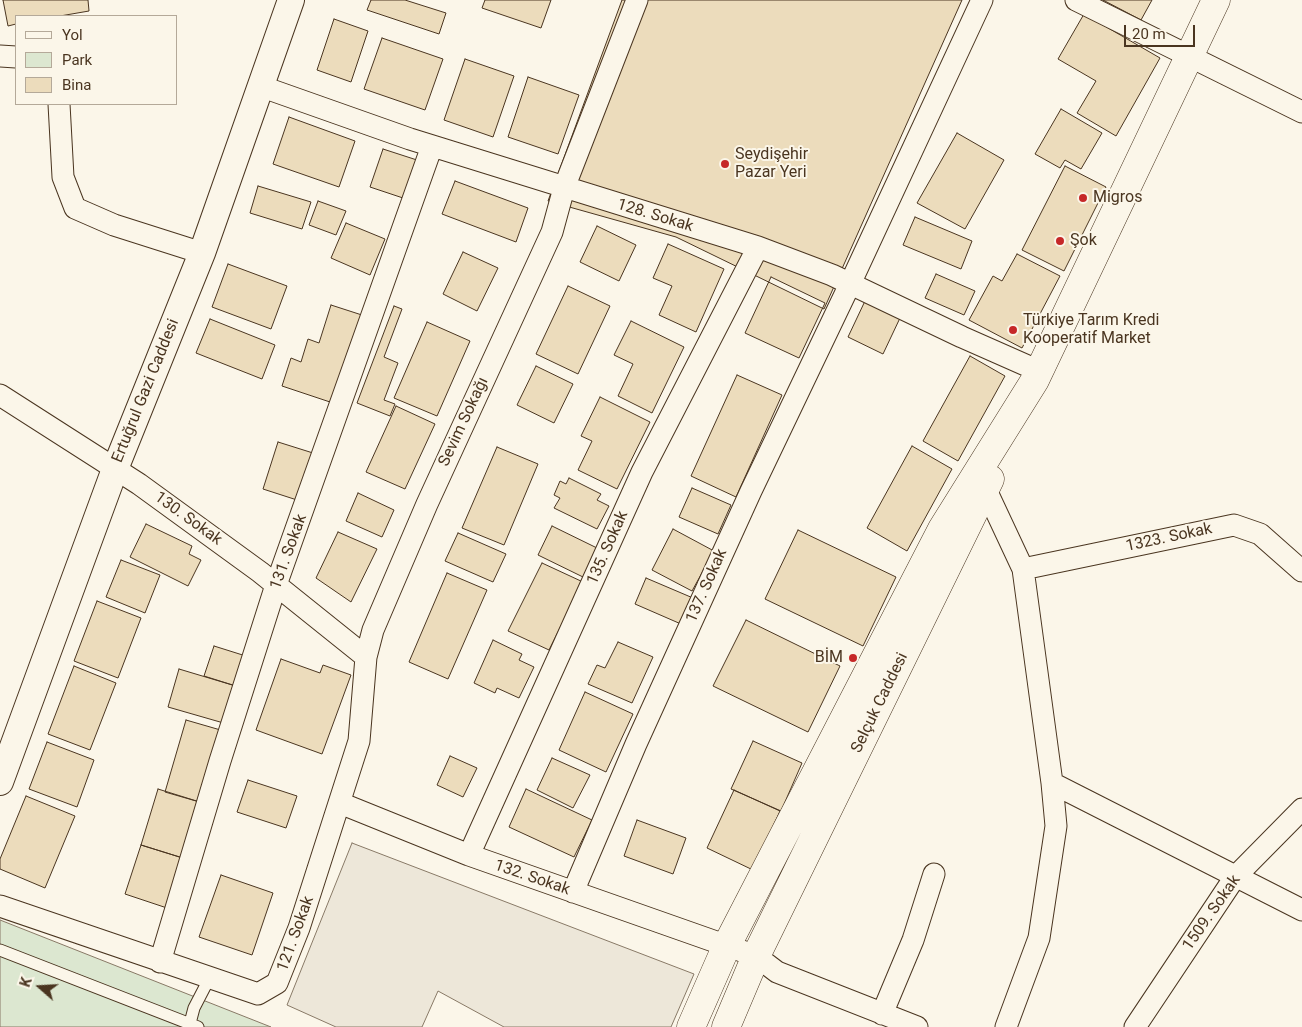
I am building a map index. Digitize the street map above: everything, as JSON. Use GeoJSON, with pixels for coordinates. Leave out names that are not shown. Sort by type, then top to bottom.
{"type":"FeatureCollection","features":[{"type":"Feature","properties":{"kind":"main road"},"geometry":{"type":"LineString","coordinates":[[691,1027],[727,945],[942,529],[1037,375],[1216,0]]}},
{"type":"Feature","properties":{"kind":"main road","name":"Selçuk Caddesi"},"geometry":{"type":"LineString","coordinates":[[726,1027],[756,956],[986,490],[1037,375]]}},
{"type":"Feature","properties":{"kind":"street","name":"Ertuğrul Gazi Caddesi"},"geometry":{"type":"LineString","coordinates":[[0,782],[115,469],[202,253],[291,0]]}},
{"type":"Feature","properties":{"kind":"street","name":"Sevim Sokağı"},"geometry":{"type":"LineString","coordinates":[[366,657],[373,630],[427,504],[552,232],[564,188],[637,0]]}},
{"type":"Feature","properties":{"kind":"street","name":"137. Sokak"},"geometry":{"type":"LineString","coordinates":[[573,892],[636,744],[747,500],[982,0]]}},
{"type":"Feature","properties":{"kind":"street"},"geometry":{"type":"LineString","coordinates":[[1076,0],[1302,112]]}},
{"type":"Feature","properties":{"kind":"street"},"geometry":{"type":"LineString","coordinates":[[0,56],[15,58]]}},
{"type":"Feature","properties":{"kind":"street","name":"128. Sokak"},"geometry":{"type":"LineString","coordinates":[[260,86],[432,146],[758,247],[850,284],[1037,375]]}},
{"type":"Feature","properties":{"kind":"street"},"geometry":{"type":"LineString","coordinates":[[59,105],[63,177],[75,208],[114,224],[202,253]]}},
{"type":"Feature","properties":{"kind":"street","name":"131. Sokak"},"geometry":{"type":"LineString","coordinates":[[160,962],[220,761],[276,585],[432,146]]}},
{"type":"Feature","properties":{"kind":"street","name":"135. Sokak"},"geometry":{"type":"LineString","coordinates":[[469,855],[642,472],[758,247]]}},
{"type":"Feature","properties":{"kind":"street","name":"130. Sokak"},"geometry":{"type":"LineString","coordinates":[[0,395],[139,484],[276,585],[366,657]]}},
{"type":"Feature","properties":{"kind":"street"},"geometry":{"type":"LineString","coordinates":[[986,490],[1022,570],[1052,783],[1056,826],[1039,938],[1006,1027]]}},
{"type":"Feature","properties":{"kind":"street","name":"1323. Sokak"},"geometry":{"type":"LineString","coordinates":[[1022,570],[1234,525],[1260,534],[1302,571]]}},
{"type":"Feature","properties":{"kind":"street","name":"121. Sokak"},"geometry":{"type":"LineString","coordinates":[[0,906],[209,979],[258,994],[277,983],[299,928],[359,741],[366,657]]}},
{"type":"Feature","properties":{"kind":"street"},"geometry":{"type":"LineString","coordinates":[[1052,783],[1082,796],[1235,877],[1302,910]]}},
{"type":"Feature","properties":{"kind":"street","name":"132. Sokak"},"geometry":{"type":"LineString","coordinates":[[340,803],[469,855],[756,956],[776,972],[917,1027]]}},
{"type":"Feature","properties":{"kind":"street","name":"1509. Sokak"},"geometry":{"type":"LineString","coordinates":[[1136,1027],[1235,877],[1302,808]]}},
{"type":"Feature","properties":{"kind":"street"},"geometry":{"type":"LineString","coordinates":[[882,1014],[913,940],[934,874]]}},
{"type":"Feature","properties":{"kind":"lane"},"geometry":{"type":"LineString","coordinates":[[0,950],[192,1026],[194,1008],[209,979]]}},
{"type":"Feature","properties":{"kind":"green space"},"geometry":{"type":"Polygon","coordinates":[[[0,920],[271,1027],[0,1027],[0,920]]]}},
{"type":"Feature","properties":{"kind":"shaded area"},"geometry":{"type":"Polygon","coordinates":[[[352,843],[694,974],[671,1027],[504,1027],[438,991],[422,1027],[336,1027],[287,1005],[352,843]]]}},
{"type":"Feature","properties":{"kind":"building"},"geometry":{"type":"Polygon","coordinates":[[[3,0],[88,0],[89,11],[66,15],[15,15],[15,24],[8,26],[3,0]]]}},
{"type":"Feature","properties":{"kind":"building"},"geometry":{"type":"Polygon","coordinates":[[[371,0],[405,0],[446,13],[439,34],[367,10],[371,0]]]}},
{"type":"Feature","properties":{"kind":"building"},"geometry":{"type":"Polygon","coordinates":[[[485,0],[551,0],[541,28],[482,8],[485,0]]]}},
{"type":"Feature","properties":{"kind":"building","name":"Seydişehir Pazar Yeri"},"geometry":{"type":"Polygon","coordinates":[[[622,0],[962,0],[824,309],[676,237],[548,201],[622,0]]]}},
{"type":"Feature","properties":{"kind":"building"},"geometry":{"type":"Polygon","coordinates":[[[1103,0],[1152,0],[1141,20],[1103,0]]]}},
{"type":"Feature","properties":{"kind":"building"},"geometry":{"type":"Polygon","coordinates":[[[1084,14],[1160,58],[1116,136],[1077,113],[1096,81],[1058,59],[1084,14]]]}},
{"type":"Feature","properties":{"kind":"building"},"geometry":{"type":"Polygon","coordinates":[[[334,19],[368,31],[351,82],[317,70],[334,19]]]}},
{"type":"Feature","properties":{"kind":"building"},"geometry":{"type":"Polygon","coordinates":[[[382,38],[443,59],[425,110],[364,89],[382,38]]]}},
{"type":"Feature","properties":{"kind":"building"},"geometry":{"type":"Polygon","coordinates":[[[465,59],[514,76],[493,137],[444,120],[465,59]]]}},
{"type":"Feature","properties":{"kind":"building"},"geometry":{"type":"Polygon","coordinates":[[[528,77],[579,95],[558,154],[508,137],[528,77]]]}},
{"type":"Feature","properties":{"kind":"building"},"geometry":{"type":"Polygon","coordinates":[[[1061,109],[1102,133],[1081,169],[1065,160],[1060,168],[1035,154],[1061,109]]]}},
{"type":"Feature","properties":{"kind":"building"},"geometry":{"type":"Polygon","coordinates":[[[289,117],[355,141],[339,187],[273,164],[289,117]]]}},
{"type":"Feature","properties":{"kind":"building"},"geometry":{"type":"Polygon","coordinates":[[[957,133],[1004,160],[965,229],[917,203],[957,133]]]}},
{"type":"Feature","properties":{"kind":"building"},"geometry":{"type":"Polygon","coordinates":[[[383,149],[420,161],[406,199],[370,187],[383,149]]]}},
{"type":"Feature","properties":{"kind":"building"},"geometry":{"type":"Polygon","coordinates":[[[1065,166],[1106,187],[1064,271],[1022,250],[1065,166]]]}},
{"type":"Feature","properties":{"kind":"building"},"geometry":{"type":"Polygon","coordinates":[[[455,181],[528,208],[516,242],[442,214],[455,181]]]}},
{"type":"Feature","properties":{"kind":"building"},"geometry":{"type":"Polygon","coordinates":[[[258,186],[311,202],[302,229],[250,213],[258,186]]]}},
{"type":"Feature","properties":{"kind":"building"},"geometry":{"type":"Polygon","coordinates":[[[318,201],[346,211],[336,235],[309,225],[318,201]]]}},
{"type":"Feature","properties":{"kind":"building"},"geometry":{"type":"Polygon","coordinates":[[[915,217],[972,241],[961,269],[903,245],[915,217]]]}},
{"type":"Feature","properties":{"kind":"building"},"geometry":{"type":"Polygon","coordinates":[[[346,223],[385,239],[370,275],[331,258],[346,223]]]}},
{"type":"Feature","properties":{"kind":"building"},"geometry":{"type":"Polygon","coordinates":[[[597,226],[636,245],[619,281],[580,262],[597,226]]]}},
{"type":"Feature","properties":{"kind":"building"},"geometry":{"type":"Polygon","coordinates":[[[668,244],[724,269],[696,332],[659,315],[672,286],[653,278],[668,244]]]}},
{"type":"Feature","properties":{"kind":"building"},"geometry":{"type":"Polygon","coordinates":[[[463,252],[498,268],[477,311],[443,294],[463,252]]]}},
{"type":"Feature","properties":{"kind":"building"},"geometry":{"type":"Polygon","coordinates":[[[1017,254],[1060,276],[1022,348],[969,320],[993,276],[1002,281],[1017,254]]]}},
{"type":"Feature","properties":{"kind":"building"},"geometry":{"type":"Polygon","coordinates":[[[228,264],[287,286],[271,329],[212,307],[228,264]]]}},
{"type":"Feature","properties":{"kind":"building"},"geometry":{"type":"Polygon","coordinates":[[[936,274],[975,291],[964,315],[925,298],[936,274]]]}},
{"type":"Feature","properties":{"kind":"building"},"geometry":{"type":"Polygon","coordinates":[[[771,277],[825,303],[799,358],[745,333],[771,277]]]}},
{"type":"Feature","properties":{"kind":"building"},"geometry":{"type":"Polygon","coordinates":[[[568,286],[610,306],[578,374],[536,354],[568,286]]]}},
{"type":"Feature","properties":{"kind":"building"},"geometry":{"type":"Polygon","coordinates":[[[865,301],[900,318],[883,354],[848,337],[865,301]]]}},
{"type":"Feature","properties":{"kind":"building"},"geometry":{"type":"Polygon","coordinates":[[[331,305],[365,316],[336,404],[282,386],[291,358],[301,362],[308,339],[319,343],[331,305]]]}},
{"type":"Feature","properties":{"kind":"building"},"geometry":{"type":"Polygon","coordinates":[[[394,306],[402,309],[384,357],[398,363],[384,400],[395,404],[390,416],[357,403],[394,306]]]}},
{"type":"Feature","properties":{"kind":"building"},"geometry":{"type":"Polygon","coordinates":[[[210,319],[275,345],[262,379],[196,353],[210,319]]]}},
{"type":"Feature","properties":{"kind":"building"},"geometry":{"type":"Polygon","coordinates":[[[631,321],[684,347],[652,413],[618,396],[633,364],[614,355],[631,321]]]}},
{"type":"Feature","properties":{"kind":"building"},"geometry":{"type":"Polygon","coordinates":[[[427,322],[470,341],[437,416],[394,398],[427,322]]]}},
{"type":"Feature","properties":{"kind":"building"},"geometry":{"type":"Polygon","coordinates":[[[970,356],[1005,376],[958,461],[923,441],[970,356]]]}},
{"type":"Feature","properties":{"kind":"building"},"geometry":{"type":"Polygon","coordinates":[[[536,366],[573,384],[554,423],[517,405],[536,366]]]}},
{"type":"Feature","properties":{"kind":"building"},"geometry":{"type":"Polygon","coordinates":[[[737,375],[782,395],[736,497],[691,476],[737,375]]]}},
{"type":"Feature","properties":{"kind":"building"},"geometry":{"type":"Polygon","coordinates":[[[600,397],[650,422],[617,489],[578,470],[592,441],[581,436],[600,397]]]}},
{"type":"Feature","properties":{"kind":"building"},"geometry":{"type":"Polygon","coordinates":[[[396,406],[435,424],[405,489],[366,472],[396,406]]]}},
{"type":"Feature","properties":{"kind":"building"},"geometry":{"type":"Polygon","coordinates":[[[278,442],[313,453],[297,500],[263,489],[278,442]]]}},
{"type":"Feature","properties":{"kind":"building"},"geometry":{"type":"Polygon","coordinates":[[[912,446],[952,469],[907,551],[867,528],[912,446]]]}},
{"type":"Feature","properties":{"kind":"building"},"geometry":{"type":"Polygon","coordinates":[[[497,447],[538,464],[504,545],[462,528],[497,447]]]}},
{"type":"Feature","properties":{"kind":"building"},"geometry":{"type":"Polygon","coordinates":[[[569,478],[601,494],[597,500],[609,506],[597,529],[554,508],[560,498],[554,495],[560,481],[566,484],[569,478]]]}},
{"type":"Feature","properties":{"kind":"building"},"geometry":{"type":"Polygon","coordinates":[[[692,488],[731,505],[718,534],[679,517],[692,488]]]}},
{"type":"Feature","properties":{"kind":"building"},"geometry":{"type":"Polygon","coordinates":[[[358,493],[394,510],[382,537],[346,521],[358,493]]]}},
{"type":"Feature","properties":{"kind":"building"},"geometry":{"type":"Polygon","coordinates":[[[146,524],[192,546],[189,554],[201,560],[188,586],[130,557],[146,524]]]}},
{"type":"Feature","properties":{"kind":"building"},"geometry":{"type":"Polygon","coordinates":[[[552,526],[597,548],[583,577],[538,555],[552,526]]]}},
{"type":"Feature","properties":{"kind":"building"},"geometry":{"type":"Polygon","coordinates":[[[673,529],[714,551],[692,591],[652,570],[673,529]]]}},
{"type":"Feature","properties":{"kind":"building"},"geometry":{"type":"Polygon","coordinates":[[[798,530],[896,577],[863,646],[765,599],[798,530]]]}},
{"type":"Feature","properties":{"kind":"building"},"geometry":{"type":"Polygon","coordinates":[[[338,532],[377,549],[351,602],[316,578],[338,532]]]}},
{"type":"Feature","properties":{"kind":"building"},"geometry":{"type":"Polygon","coordinates":[[[458,533],[506,554],[493,582],[445,561],[458,533]]]}},
{"type":"Feature","properties":{"kind":"building"},"geometry":{"type":"Polygon","coordinates":[[[121,560],[160,575],[145,613],[106,597],[121,560]]]}},
{"type":"Feature","properties":{"kind":"building"},"geometry":{"type":"Polygon","coordinates":[[[542,563],[583,582],[549,650],[508,631],[542,563]]]}},
{"type":"Feature","properties":{"kind":"building"},"geometry":{"type":"Polygon","coordinates":[[[447,573],[487,590],[448,679],[409,662],[447,573]]]}},
{"type":"Feature","properties":{"kind":"building"},"geometry":{"type":"Polygon","coordinates":[[[646,578],[693,598],[681,624],[635,604],[646,578]]]}},
{"type":"Feature","properties":{"kind":"building"},"geometry":{"type":"Polygon","coordinates":[[[97,601],[141,618],[118,678],[74,661],[97,601]]]}},
{"type":"Feature","properties":{"kind":"building"},"geometry":{"type":"Polygon","coordinates":[[[746,620],[840,666],[808,732],[713,686],[746,620]]]}},
{"type":"Feature","properties":{"kind":"building"},"geometry":{"type":"Polygon","coordinates":[[[493,640],[522,654],[519,660],[534,667],[519,698],[497,688],[495,693],[474,683],[493,640]]]}},
{"type":"Feature","properties":{"kind":"building"},"geometry":{"type":"Polygon","coordinates":[[[618,642],[653,657],[632,703],[588,684],[597,665],[605,668],[618,642]]]}},
{"type":"Feature","properties":{"kind":"building"},"geometry":{"type":"Polygon","coordinates":[[[214,646],[249,657],[239,687],[204,676],[214,646]]]}},
{"type":"Feature","properties":{"kind":"building"},"geometry":{"type":"Polygon","coordinates":[[[281,659],[320,673],[323,665],[351,675],[322,754],[256,730],[281,659]]]}},
{"type":"Feature","properties":{"kind":"building"},"geometry":{"type":"Polygon","coordinates":[[[74,666],[116,683],[90,750],[48,734],[74,666]]]}},
{"type":"Feature","properties":{"kind":"building"},"geometry":{"type":"Polygon","coordinates":[[[179,669],[239,687],[227,724],[168,707],[179,669]]]}},
{"type":"Feature","properties":{"kind":"building"},"geometry":{"type":"Polygon","coordinates":[[[585,692],[633,714],[606,772],[559,750],[585,692]]]}},
{"type":"Feature","properties":{"kind":"building"},"geometry":{"type":"Polygon","coordinates":[[[186,720],[224,731],[203,803],[165,792],[186,720]]]}},
{"type":"Feature","properties":{"kind":"building"},"geometry":{"type":"Polygon","coordinates":[[[753,741],[802,763],[781,811],[731,789],[753,741]]]}},
{"type":"Feature","properties":{"kind":"building"},"geometry":{"type":"Polygon","coordinates":[[[47,742],[94,760],[77,807],[29,789],[47,742]]]}},
{"type":"Feature","properties":{"kind":"building"},"geometry":{"type":"Polygon","coordinates":[[[450,756],[477,768],[463,797],[437,785],[450,756]]]}},
{"type":"Feature","properties":{"kind":"building"},"geometry":{"type":"Polygon","coordinates":[[[552,758],[590,775],[573,808],[537,790],[552,758]]]}},
{"type":"Feature","properties":{"kind":"building"},"geometry":{"type":"Polygon","coordinates":[[[248,780],[297,796],[286,828],[237,812],[248,780]]]}},
{"type":"Feature","properties":{"kind":"building"},"geometry":{"type":"Polygon","coordinates":[[[158,789],[203,803],[186,859],[141,845],[158,789]]]}},
{"type":"Feature","properties":{"kind":"building"},"geometry":{"type":"Polygon","coordinates":[[[526,789],[592,820],[574,857],[509,827],[526,789]]]}},
{"type":"Feature","properties":{"kind":"building"},"geometry":{"type":"Polygon","coordinates":[[[734,790],[780,811],[753,870],[707,848],[734,790]]]}},
{"type":"Feature","properties":{"kind":"building"},"geometry":{"type":"Polygon","coordinates":[[[26,796],[75,816],[45,888],[0,869],[0,859],[26,796]]]}},
{"type":"Feature","properties":{"kind":"building"},"geometry":{"type":"Polygon","coordinates":[[[637,820],[686,838],[673,874],[624,856],[637,820]]]}},
{"type":"Feature","properties":{"kind":"building"},"geometry":{"type":"Polygon","coordinates":[[[141,845],[186,859],[170,909],[125,894],[141,845]]]}},
{"type":"Feature","properties":{"kind":"building"},"geometry":{"type":"Polygon","coordinates":[[[221,875],[273,893],[252,955],[199,937],[221,875]]]}},
{"type":"Feature","properties":{"kind":"place","name":"Seydişehir Pazar Yeri"},"geometry":{"type":"Point","coordinates":[725,164]}},
{"type":"Feature","properties":{"kind":"place","name":"Migros"},"geometry":{"type":"Point","coordinates":[1083,198]}},
{"type":"Feature","properties":{"kind":"place","name":"Şok"},"geometry":{"type":"Point","coordinates":[1060,241]}},
{"type":"Feature","properties":{"kind":"place","name":"Türkiye Tarım Kredi Kooperatif Market"},"geometry":{"type":"Point","coordinates":[1013,330]}},
{"type":"Feature","properties":{"kind":"place","name":"BİM"},"geometry":{"type":"Point","coordinates":[853,658]}}]}
